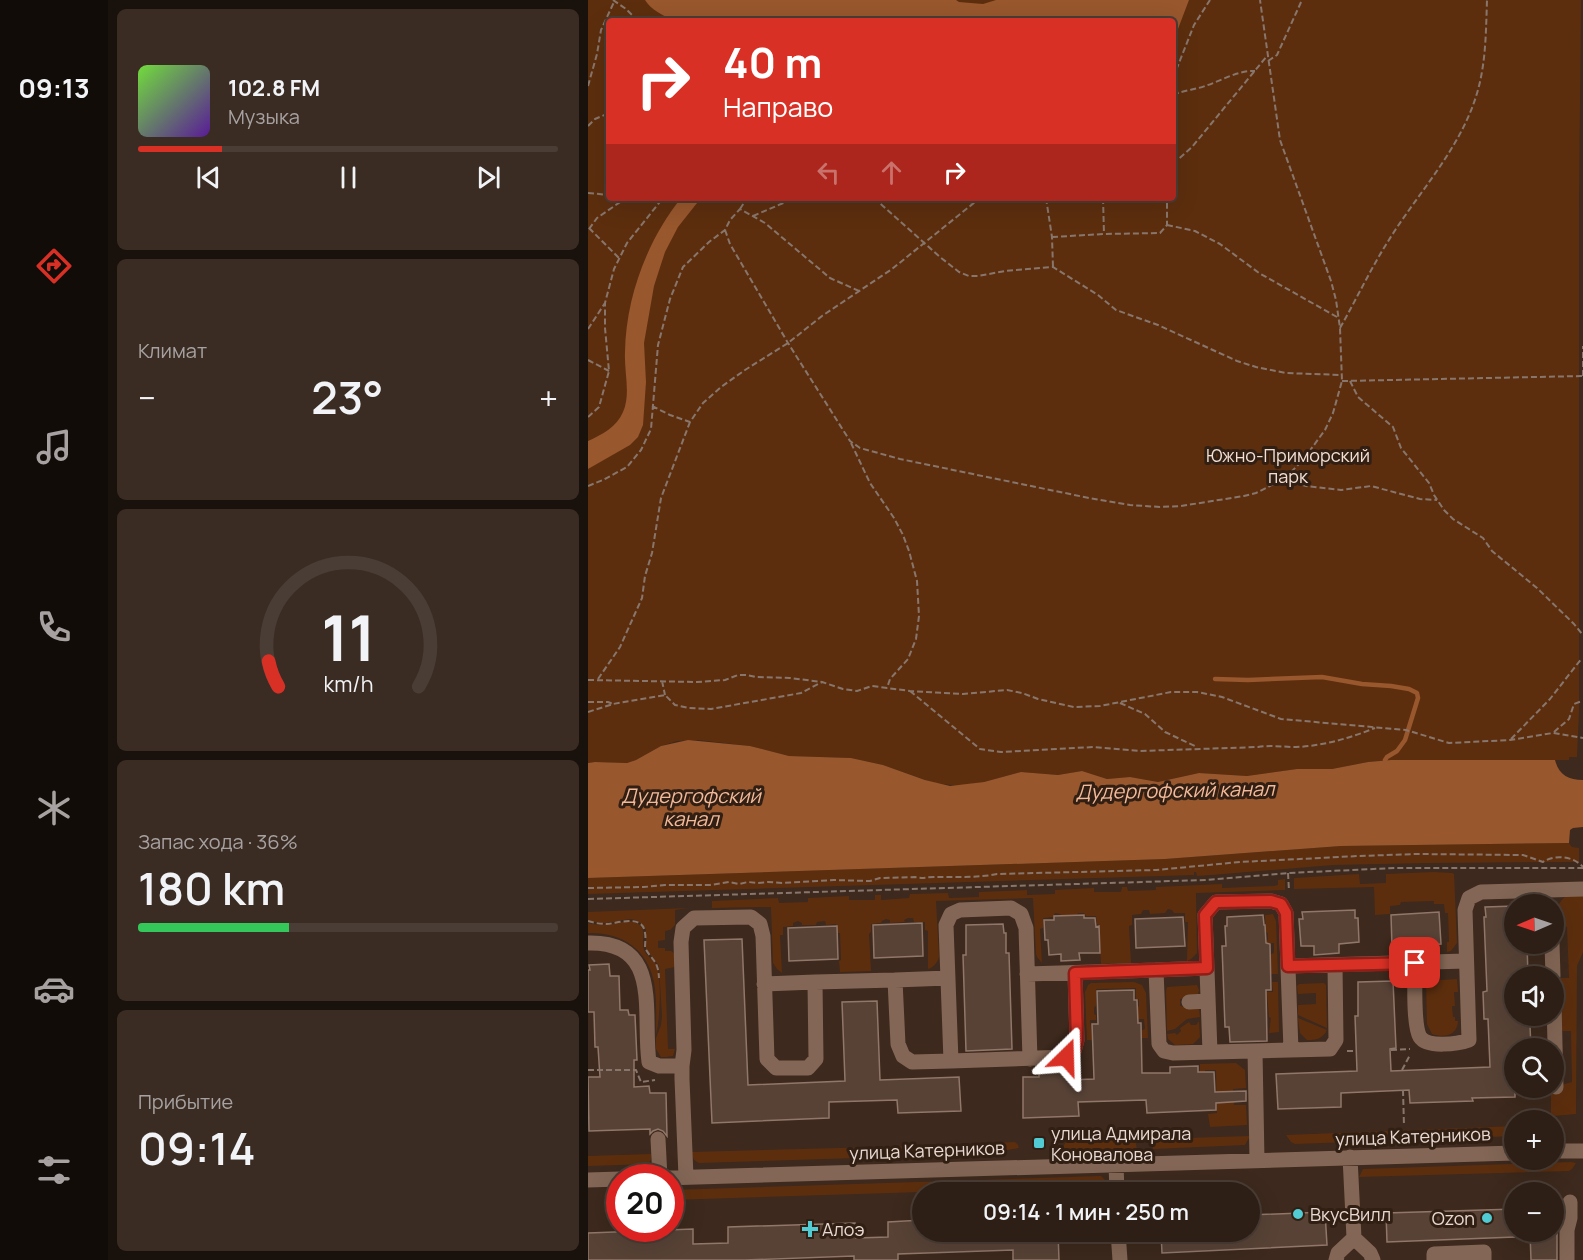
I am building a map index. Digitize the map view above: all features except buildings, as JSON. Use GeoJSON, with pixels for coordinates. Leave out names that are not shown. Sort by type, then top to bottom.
{"type":"FeatureCollection","features":[{"type":"Feature","properties":{"kind":"street"},"geometry":{"type":"LineString","coordinates":[[1563,894],[1583,889]]}},
{"type":"Feature","properties":{"kind":"street"},"geometry":{"type":"LineString","coordinates":[[1415,963],[1417,1023],[1420,1036],[1427,1043],[1461,1043],[1469,1040],[1465,910],[1469,898],[1481,892],[1509,894]]}},
{"type":"Feature","properties":{"kind":"street"},"geometry":{"type":"LineString","coordinates":[[1210,1052],[1205,915],[1216,902],[1249,901],[1271,901],[1281,904],[1286,913],[1291,1050]]}},
{"type":"Feature","properties":{"kind":"street"},"geometry":{"type":"LineString","coordinates":[[951,1061],[946,925],[951,914],[960,910],[1011,908],[1021,914],[1026,928],[1030,1059]]}},
{"type":"Feature","properties":{"kind":"street"},"geometry":{"type":"LineString","coordinates":[[686,1177],[682,1073],[684,1050],[681,942],[683,928],[694,918],[751,917],[760,924],[763,936],[766,1059],[776,1068],[808,1068],[816,1059],[815,982]]}},
{"type":"Feature","properties":{"kind":"street"},"geometry":{"type":"LineString","coordinates":[[588,943],[610,944],[622,949],[636,962],[646,988],[646,1045],[649,1062],[682,1073]]}},
{"type":"Feature","properties":{"kind":"street"},"geometry":{"type":"LineString","coordinates":[[1288,966],[1466,961]]}},
{"type":"Feature","properties":{"kind":"street"},"geometry":{"type":"LineString","coordinates":[[1156,970],[1158,1044],[1164,1051],[1173,1053],[1329,1049],[1336,1040],[1335,965]]}},
{"type":"Feature","properties":{"kind":"street"},"geometry":{"type":"LineString","coordinates":[[1027,974],[1207,968]]}},
{"type":"Feature","properties":{"kind":"street"},"geometry":{"type":"LineString","coordinates":[[896,980],[897,1044],[903,1056],[912,1062],[1030,1059],[1066,1057],[1074,1051],[1077,1040],[1075,973]]}},
{"type":"Feature","properties":{"kind":"street"},"geometry":{"type":"LineString","coordinates":[[764,984],[948,978]]}},
{"type":"Feature","properties":{"kind":"street"},"geometry":{"type":"LineString","coordinates":[[1189,1002],[1208,1001]]}},
{"type":"Feature","properties":{"kind":"street"},"geometry":{"type":"LineString","coordinates":[[1255,1051],[1257,1160]]}},
{"type":"Feature","properties":{"kind":"street"},"geometry":{"type":"LineString","coordinates":[[658,1139],[661,1164]]}},
{"type":"Feature","properties":{"kind":"street"},"geometry":{"type":"LineString","coordinates":[[1564,1152],[1583,1151]]}},
{"type":"Feature","properties":{"kind":"street","name":"улица Катерников"},"geometry":{"type":"LineString","coordinates":[[686,1177],[1504,1153]]}},
{"type":"Feature","properties":{"kind":"street"},"geometry":{"type":"LineString","coordinates":[[1350,1157],[1354,1238],[1373,1260]]}},
{"type":"Feature","properties":{"kind":"street"},"geometry":{"type":"LineString","coordinates":[[1116,1164],[1117,1182]]}},
{"type":"Feature","properties":{"kind":"street"},"geometry":{"type":"LineString","coordinates":[[588,1180],[606,1179]]}},
{"type":"Feature","properties":{"kind":"street"},"geometry":{"type":"LineString","coordinates":[[1567,1260],[1570,1202]]}},
{"type":"Feature","properties":{"kind":"street"},"geometry":{"type":"LineString","coordinates":[[1335,1260],[1338,1253],[1354,1238]]}},
{"type":"Feature","properties":{"kind":"street"},"geometry":{"type":"LineString","coordinates":[[1119,1242],[1119,1260]]}},
{"type":"Feature","properties":{"kind":"street"},"geometry":{"type":"LineString","coordinates":[[1434,1260],[1434,1254],[1484,1252],[1484,1260]]}},
{"type":"Feature","properties":{"kind":"path"},"geometry":{"type":"LineString","coordinates":[[1176,70],[1194,25],[1210,0]]}},
{"type":"Feature","properties":{"kind":"path"},"geometry":{"type":"LineString","coordinates":[[850,441],[860,448],[900,459],[1144,507],[1181,506],[1244,496],[1263,490],[1286,477],[1303,460],[1325,430],[1333,413],[1342,381],[1341,328],[1331,281],[1280,140],[1260,0]]}},
{"type":"Feature","properties":{"kind":"path"},"geometry":{"type":"LineString","coordinates":[[1268,61],[1277,55],[1302,0]]}},
{"type":"Feature","properties":{"kind":"path"},"geometry":{"type":"LineString","coordinates":[[1341,328],[1386,244],[1448,154],[1466,122],[1478,87],[1485,49],[1486,0]]}},
{"type":"Feature","properties":{"kind":"path"},"geometry":{"type":"LineString","coordinates":[[588,86],[601,30],[613,1],[635,18]]}},
{"type":"Feature","properties":{"kind":"path"},"geometry":{"type":"LineString","coordinates":[[1176,161],[1192,147],[1267,56]]}},
{"type":"Feature","properties":{"kind":"path"},"geometry":{"type":"LineString","coordinates":[[1176,94],[1205,86],[1246,70],[1255,71]]}},
{"type":"Feature","properties":{"kind":"path"},"geometry":{"type":"LineString","coordinates":[[588,126],[595,119],[606,114]]}},
{"type":"Feature","properties":{"kind":"path"},"geometry":{"type":"LineString","coordinates":[[588,194],[606,195]]}},
{"type":"Feature","properties":{"kind":"path"},"geometry":{"type":"LineString","coordinates":[[619,258],[589,228],[597,218],[622,201]]}},
{"type":"Feature","properties":{"kind":"path"},"geometry":{"type":"LineString","coordinates":[[588,417],[599,407],[609,371],[604,328],[605,303],[614,269],[627,243],[661,201]]}},
{"type":"Feature","properties":{"kind":"path"},"geometry":{"type":"LineString","coordinates":[[588,486],[627,466],[641,450],[651,429],[658,345],[670,299],[683,267],[725,230],[745,201]]}},
{"type":"Feature","properties":{"kind":"path"},"geometry":{"type":"LineString","coordinates":[[753,216],[788,201]]}},
{"type":"Feature","properties":{"kind":"path"},"geometry":{"type":"LineString","coordinates":[[877,201],[959,272],[969,276],[1053,267],[1116,309],[1158,325],[1237,361],[1256,368],[1286,373],[1341,375]]}},
{"type":"Feature","properties":{"kind":"path"},"geometry":{"type":"LineString","coordinates":[[968,201],[973,203]]}},
{"type":"Feature","properties":{"kind":"path"},"geometry":{"type":"LineString","coordinates":[[597,680],[620,647],[642,598],[662,498],[690,422],[703,403],[721,387],[788,343],[822,316],[892,269],[976,201]]}},
{"type":"Feature","properties":{"kind":"path"},"geometry":{"type":"LineString","coordinates":[[1046,201],[1052,237],[1053,267]]}},
{"type":"Feature","properties":{"kind":"path"},"geometry":{"type":"LineString","coordinates":[[1103,201],[1104,234]]}},
{"type":"Feature","properties":{"kind":"path"},"geometry":{"type":"LineString","coordinates":[[1052,237],[1160,233],[1167,225],[1167,201]]}},
{"type":"Feature","properties":{"kind":"path"},"geometry":{"type":"LineString","coordinates":[[740,209],[765,223],[830,278],[859,291]]}},
{"type":"Feature","properties":{"kind":"path"},"geometry":{"type":"LineString","coordinates":[[1167,225],[1196,231],[1220,244],[1259,273],[1339,317]]}},
{"type":"Feature","properties":{"kind":"path"},"geometry":{"type":"LineString","coordinates":[[725,230],[730,244],[788,343],[850,441],[870,483],[903,535],[917,581],[919,616],[916,639],[908,659],[890,679],[887,688]]}},
{"type":"Feature","properties":{"kind":"path"},"geometry":{"type":"LineString","coordinates":[[588,329],[605,303]]}},
{"type":"Feature","properties":{"kind":"path"},"geometry":{"type":"LineString","coordinates":[[1342,381],[1583,376],[1583,346]]}},
{"type":"Feature","properties":{"kind":"path"},"geometry":{"type":"LineString","coordinates":[[588,360],[609,371]]}},
{"type":"Feature","properties":{"kind":"path"},"geometry":{"type":"LineString","coordinates":[[1350,381],[1358,397],[1393,427],[1401,448],[1429,483],[1444,510],[1453,519],[1483,538],[1492,551],[1537,588],[1582,634]]}},
{"type":"Feature","properties":{"kind":"path"},"geometry":{"type":"LineString","coordinates":[[652,406],[690,422]]}},
{"type":"Feature","properties":{"kind":"path"},"geometry":{"type":"LineString","coordinates":[[1286,477],[1290,481],[1306,486],[1341,490],[1371,486],[1420,499],[1438,501]]}},
{"type":"Feature","properties":{"kind":"path"},"geometry":{"type":"LineString","coordinates":[[1510,740],[1550,699],[1582,658]]}},
{"type":"Feature","properties":{"kind":"path"},"geometry":{"type":"LineString","coordinates":[[588,680],[697,682],[725,680],[738,675],[747,675],[822,682],[857,691],[872,686],[963,694],[1007,690],[1074,707],[1100,706],[1171,692],[1197,692],[1222,698],[1281,719],[1406,729],[1449,743],[1510,740],[1553,733],[1583,738]]}},
{"type":"Feature","properties":{"kind":"path"},"geometry":{"type":"LineString","coordinates":[[662,681],[665,695],[675,705],[711,709],[801,693],[822,682]]}},
{"type":"Feature","properties":{"kind":"path"},"geometry":{"type":"LineString","coordinates":[[910,691],[980,749],[1001,752],[1094,747],[1140,751],[1270,745],[1295,747],[1315,745],[1358,734],[1378,726]]}},
{"type":"Feature","properties":{"kind":"path"},"geometry":{"type":"LineString","coordinates":[[588,712],[614,704],[665,695]]}},
{"type":"Feature","properties":{"kind":"path"},"geometry":{"type":"LineString","coordinates":[[1553,733],[1569,720],[1574,704],[1582,701]]}},
{"type":"Feature","properties":{"kind":"path"},"geometry":{"type":"LineString","coordinates":[[588,702],[614,704]]}},
{"type":"Feature","properties":{"kind":"path"},"geometry":{"type":"LineString","coordinates":[[1118,703],[1145,714],[1165,732],[1200,748]]}},
{"type":"Feature","properties":{"kind":"path"},"geometry":{"type":"LineString","coordinates":[[588,888],[710,885],[729,882],[739,884],[834,880],[870,881],[880,878],[915,877],[920,879],[998,874],[1156,870],[1240,862],[1359,856],[1523,855],[1543,862]]}},
{"type":"Feature","properties":{"kind":"path"},"geometry":{"type":"LineString","coordinates":[[1542,867],[1543,862],[1548,859],[1569,857],[1583,867]]}},
{"type":"Feature","properties":{"kind":"path"},"geometry":{"type":"LineString","coordinates":[[588,899],[690,898],[1206,880],[1395,868],[1583,867]]}},
{"type":"Feature","properties":{"kind":"path"},"geometry":{"type":"LineString","coordinates":[[1288,873],[1289,890]]}},
{"type":"Feature","properties":{"kind":"path"},"geometry":{"type":"LineString","coordinates":[[1390,1050],[1410,1049]]}},
{"type":"Feature","properties":{"kind":"path"},"geometry":{"type":"LineString","coordinates":[[1347,1051],[1356,1051]]}},
{"type":"Feature","properties":{"kind":"path"},"geometry":{"type":"LineString","coordinates":[[1402,1070],[1410,1055]]}},
{"type":"Feature","properties":{"kind":"path"},"geometry":{"type":"LineString","coordinates":[[588,1070],[636,1070],[641,1082],[669,1078],[682,1073]]}},
{"type":"Feature","properties":{"kind":"path"},"geometry":{"type":"LineString","coordinates":[[1403,1090],[1404,1126]]}},
{"type":"Feature","properties":{"kind":"green space","name":"Южно-Приморский парк"},"geometry":{"type":"Polygon","coordinates":[[[588,0],[1581,0],[1577,757],[1569,757],[1569,760],[1391,760],[1332,769],[1297,769],[1247,776],[1199,773],[1158,782],[1130,777],[1107,779],[1082,771],[1058,775],[1021,772],[959,786],[934,783],[883,765],[851,758],[789,756],[750,746],[698,740],[677,741],[661,746],[627,763],[588,763],[588,0]]]}},
{"type":"Feature","properties":{"kind":"green space"},"geometry":{"type":"Polygon","coordinates":[[[1569,843],[1572,847],[1579,848],[1579,862],[1333,865],[1197,876],[1194,872],[1194,875],[588,894],[588,878],[1165,859],[1341,846],[1569,843]]]}},
{"type":"Feature","properties":{"kind":"green space"},"geometry":{"type":"Polygon","coordinates":[[[1434,872],[1454,874],[1457,943],[1451,951],[1447,952],[1448,913],[1445,913],[1444,904],[1434,904],[1434,901],[1401,902],[1400,905],[1390,906],[1390,914],[1375,915],[1374,887],[1294,889],[1294,878],[1359,874],[1360,884],[1386,883],[1386,874],[1434,872]]]}},
{"type":"Feature","properties":{"kind":"green space"},"geometry":{"type":"Polygon","coordinates":[[[1285,879],[1285,890],[1196,893],[1197,953],[1187,961],[1188,922],[1185,922],[1185,913],[1174,913],[1168,909],[1165,913],[1150,914],[1149,910],[1143,910],[1141,914],[1132,915],[1132,925],[1129,926],[1131,963],[1101,964],[1099,925],[1096,916],[1079,913],[1077,917],[1063,917],[1055,913],[1053,917],[1043,918],[1043,928],[1040,929],[1042,963],[1036,954],[1033,898],[936,901],[939,957],[928,969],[928,931],[925,930],[925,922],[914,922],[913,918],[908,918],[904,920],[905,922],[890,923],[890,920],[886,919],[881,923],[871,924],[869,934],[871,971],[840,972],[840,933],[837,933],[836,924],[826,925],[825,921],[817,922],[816,925],[802,925],[798,921],[793,923],[793,926],[783,927],[783,935],[780,935],[782,973],[773,963],[771,907],[712,908],[712,901],[778,898],[779,903],[808,902],[808,898],[849,896],[849,900],[875,900],[875,895],[881,895],[881,900],[909,898],[910,894],[948,893],[949,898],[979,897],[979,892],[1027,890],[1027,895],[1055,894],[1055,890],[1094,888],[1094,892],[1121,892],[1122,887],[1127,887],[1128,891],[1156,890],[1156,887],[1222,884],[1222,888],[1274,886],[1278,885],[1278,880],[1285,879]]]}},
{"type":"Feature","properties":{"kind":"green space"},"geometry":{"type":"Polygon","coordinates":[[[1583,896],[1583,952],[1577,966],[1576,1114],[1564,1115],[1564,1110],[1551,1110],[1551,1098],[1564,1098],[1564,1084],[1572,1082],[1571,1031],[1563,1031],[1560,1028],[1560,1026],[1564,1026],[1564,978],[1569,978],[1564,898],[1583,896]]]}},
{"type":"Feature","properties":{"kind":"green space"},"geometry":{"type":"Polygon","coordinates":[[[688,908],[675,910],[675,925],[665,931],[665,940],[658,941],[658,948],[665,948],[665,951],[671,951],[676,955],[675,967],[665,969],[668,1049],[675,1049],[673,1056],[661,1057],[656,1049],[656,1038],[662,1016],[659,966],[646,949],[646,930],[638,921],[628,919],[604,923],[588,920],[588,912],[688,908]]]}},
{"type":"Feature","properties":{"kind":"green space"},"geometry":{"type":"Polygon","coordinates":[[[1273,914],[1276,921],[1278,974],[1271,974],[1271,954],[1274,953],[1274,943],[1266,943],[1268,933],[1266,932],[1265,915],[1273,914]]]}},
{"type":"Feature","properties":{"kind":"green space"},"geometry":{"type":"Polygon","coordinates":[[[629,921],[640,925],[643,932],[644,950],[656,964],[658,970],[660,999],[656,1034],[654,982],[651,970],[639,951],[631,944],[611,935],[588,933],[588,923],[604,925],[629,921]]]}},
{"type":"Feature","properties":{"kind":"green space"},"geometry":{"type":"Polygon","coordinates":[[[1457,979],[1458,992],[1454,992],[1455,1006],[1452,1006],[1453,1017],[1455,1021],[1458,1021],[1457,1026],[1449,1035],[1432,1034],[1427,1024],[1426,981],[1457,979]]]}},
{"type":"Feature","properties":{"kind":"green space"},"geometry":{"type":"Polygon","coordinates":[[[1134,982],[1142,985],[1146,993],[1148,1038],[1142,1038],[1142,1030],[1145,1029],[1144,1019],[1137,1019],[1136,1007],[1139,1006],[1139,999],[1136,999],[1136,988],[1096,989],[1094,1014],[1096,1020],[1090,1020],[1092,1040],[1087,1040],[1085,992],[1088,985],[1091,983],[1134,982]]]}},
{"type":"Feature","properties":{"kind":"green space"},"geometry":{"type":"Polygon","coordinates":[[[1272,982],[1278,982],[1279,1032],[1269,1033],[1271,1018],[1269,1017],[1267,992],[1273,992],[1272,982]]]}},
{"type":"Feature","properties":{"kind":"green space"},"geometry":{"type":"Polygon","coordinates":[[[1324,983],[1326,985],[1327,1028],[1298,1015],[1298,1005],[1316,1004],[1316,993],[1298,994],[1297,986],[1324,983]]]}},
{"type":"Feature","properties":{"kind":"green space"},"geometry":{"type":"Polygon","coordinates":[[[1197,985],[1198,995],[1180,999],[1180,1006],[1199,1009],[1200,1017],[1187,1019],[1175,1029],[1167,1031],[1167,987],[1197,985]]]}},
{"type":"Feature","properties":{"kind":"green space"},"geometry":{"type":"Polygon","coordinates":[[[1298,1018],[1327,1030],[1319,1038],[1307,1040],[1300,1033],[1298,1018]]]}},
{"type":"Feature","properties":{"kind":"green space"},"geometry":{"type":"Polygon","coordinates":[[[1199,1021],[1200,1037],[1193,1044],[1175,1045],[1168,1039],[1167,1034],[1177,1035],[1181,1031],[1180,1028],[1189,1022],[1191,1025],[1196,1025],[1199,1021]]]}},
{"type":"Feature","properties":{"kind":"green space"},"geometry":{"type":"Polygon","coordinates":[[[1236,1063],[1245,1070],[1246,1088],[1233,1089],[1234,1105],[1246,1105],[1247,1125],[1210,1127],[1208,1114],[1217,1113],[1216,1070],[1205,1070],[1205,1073],[1200,1073],[1200,1064],[1236,1063]]]}},
{"type":"Feature","properties":{"kind":"green space"},"geometry":{"type":"Polygon","coordinates":[[[1504,1126],[1504,1136],[1295,1144],[1286,1135],[1504,1126]]]}},
{"type":"Feature","properties":{"kind":"green space"},"geometry":{"type":"Polygon","coordinates":[[[1250,1136],[1245,1145],[1153,1149],[1153,1139],[1250,1136]]]}},
{"type":"Feature","properties":{"kind":"green space"},"geometry":{"type":"Polygon","coordinates":[[[1135,1140],[1137,1149],[1086,1151],[1062,1148],[1066,1142],[1135,1140]]]}},
{"type":"Feature","properties":{"kind":"green space"},"geometry":{"type":"Polygon","coordinates":[[[1015,1142],[1019,1148],[988,1153],[978,1153],[974,1144],[1015,1142]]]}},
{"type":"Feature","properties":{"kind":"green space"},"geometry":{"type":"Polygon","coordinates":[[[955,1145],[952,1155],[699,1163],[694,1160],[691,1152],[955,1145]]]}},
{"type":"Feature","properties":{"kind":"green space"},"geometry":{"type":"Polygon","coordinates":[[[651,1154],[651,1159],[649,1164],[588,1166],[588,1156],[651,1154]]]}},
{"type":"Feature","properties":{"kind":"green space"},"geometry":{"type":"Polygon","coordinates":[[[1564,1162],[1576,1163],[1569,1171],[1359,1177],[1363,1169],[1504,1164],[1504,1170],[1564,1170],[1564,1162]]]}},
{"type":"Feature","properties":{"kind":"green space"},"geometry":{"type":"Polygon","coordinates":[[[1101,1176],[1107,1182],[916,1182],[1101,1176]]]}},
{"type":"Feature","properties":{"kind":"green space"},"geometry":{"type":"Polygon","coordinates":[[[912,1182],[912,1192],[684,1200],[684,1190],[912,1182]]]}},
{"type":"Feature","properties":{"kind":"water"},"geometry":{"type":"Polygon","coordinates":[[[645,0],[956,0],[983,4],[996,0],[1189,0],[1176,34],[1176,18],[668,18],[645,0]]]}},
{"type":"Feature","properties":{"kind":"water"},"geometry":{"type":"Polygon","coordinates":[[[679,201],[699,201],[678,227],[665,252],[654,286],[644,343],[646,382],[643,425],[638,437],[630,445],[588,469],[588,441],[613,426],[623,412],[627,390],[625,360],[629,311],[641,270],[658,232],[679,201]]]}},
{"type":"Feature","properties":{"kind":"water","name":"Дудергофский канал"},"geometry":{"type":"Polygon","coordinates":[[[688,740],[750,746],[789,756],[851,758],[883,765],[950,786],[984,782],[1021,772],[1058,775],[1082,771],[1107,779],[1130,777],[1158,782],[1199,773],[1247,776],[1297,769],[1332,769],[1391,760],[1555,760],[1565,776],[1583,780],[1583,827],[1570,830],[1569,843],[1341,846],[1165,859],[588,878],[588,763],[627,763],[661,746],[688,740]]]}},
{"type":"Feature","properties":{"kind":"waterway"},"geometry":{"type":"LineString","coordinates":[[1215,679],[1322,677],[1409,689],[1417,693],[1418,698],[1405,740],[1397,751],[1385,760]]}},
{"type":"Feature","properties":{"kind":"place","name":"улица Адмирала Коновалова"},"geometry":{"type":"Point","coordinates":[1039,1143]}},
{"type":"Feature","properties":{"kind":"place","name":"ВкусВилл"},"geometry":{"type":"Point","coordinates":[1298,1214]}},
{"type":"Feature","properties":{"kind":"place","name":"Ozon"},"geometry":{"type":"Point","coordinates":[1487,1218]}},
{"type":"Feature","properties":{"kind":"place","name":"Алоэ"},"geometry":{"type":"Point","coordinates":[810,1229]}},
{"type":"Feature","properties":{"kind":"route"},"geometry":{"type":"LineString","coordinates":[[1066,1057],[1074,1051],[1077,1040],[1075,973],[1207,968],[1205,915],[1216,902],[1271,901],[1281,904],[1286,913],[1288,966],[1415,963]]}}]}
